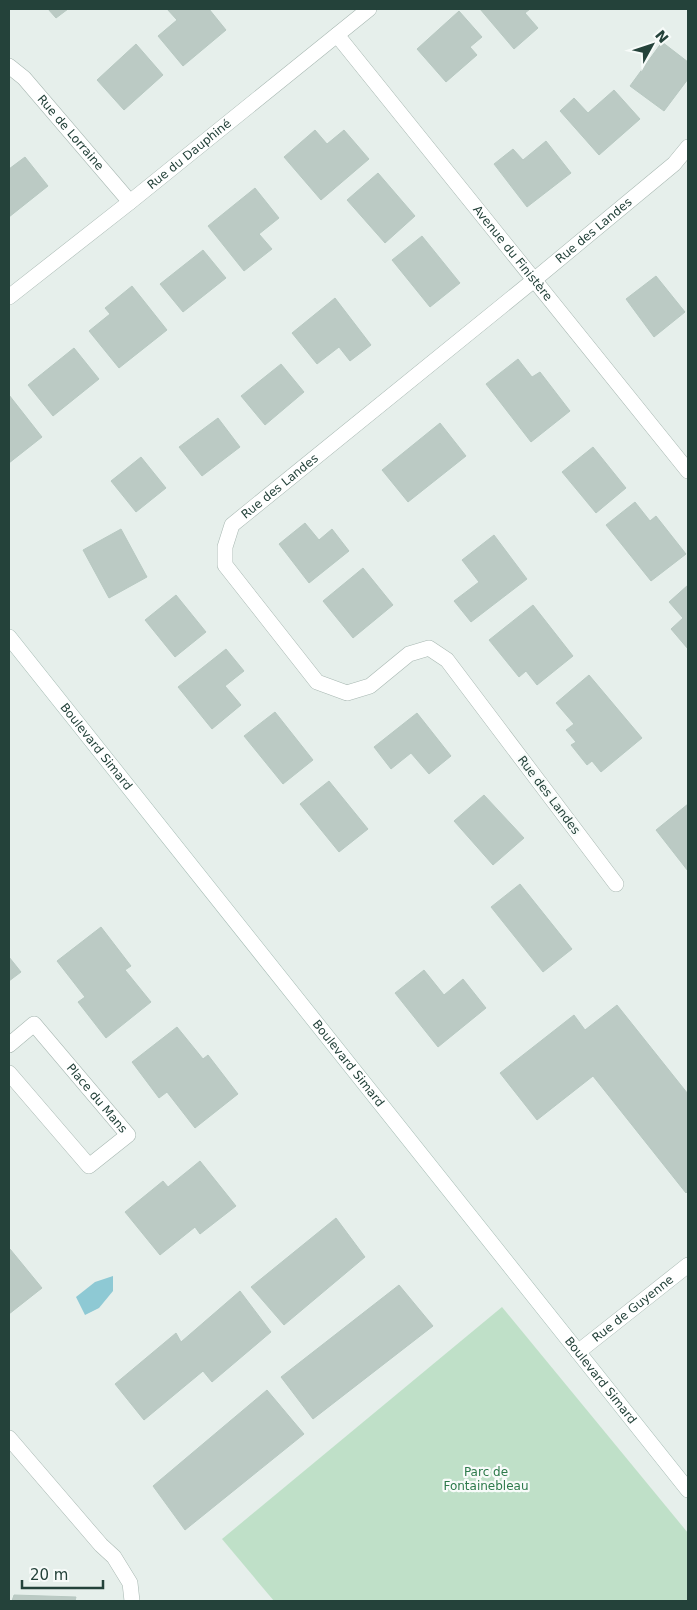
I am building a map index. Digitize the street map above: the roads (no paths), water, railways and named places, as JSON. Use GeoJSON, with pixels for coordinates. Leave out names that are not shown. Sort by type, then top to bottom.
{"type":"FeatureCollection","features":[{"type":"Feature","properties":{"kind":"street","name":"Rue du Dauphiné"},"geometry":{"type":"LineString","coordinates":[[9,297],[369,9]]}},
{"type":"Feature","properties":{"kind":"street","name":"Avenue du Finistère"},"geometry":{"type":"LineString","coordinates":[[337,35],[688,471]]}},
{"type":"Feature","properties":{"kind":"street","name":"Rue de Lorraine"},"geometry":{"type":"LineString","coordinates":[[9,66],[24,78],[130,202]]}},
{"type":"Feature","properties":{"kind":"street","name":"Rue des Landes"},"geometry":{"type":"LineString","coordinates":[[616,884],[446,660],[429,648],[409,654],[370,686],[347,693],[317,682],[226,565],[225,547],[232,525],[674,164],[688,147]]}},
{"type":"Feature","properties":{"kind":"street","name":"Boulevard Simard"},"geometry":{"type":"LineString","coordinates":[[9,637],[688,1490]]}},
{"type":"Feature","properties":{"kind":"street","name":"Place du Mans"},"geometry":{"type":"LineString","coordinates":[[9,1045],[34,1024],[128,1136],[89,1166],[9,1073]]}},
{"type":"Feature","properties":{"kind":"street","name":"Rue de Guyenne"},"geometry":{"type":"LineString","coordinates":[[578,1352],[688,1266]]}},
{"type":"Feature","properties":{"kind":"street"},"geometry":{"type":"LineString","coordinates":[[9,1438],[101,1545],[114,1557],[130,1583],[132,1601]]}},
{"type":"Feature","properties":{"kind":"water"},"geometry":{"type":"Polygon","coordinates":[[[113,1276],[113,1291],[99,1308],[85,1315],[76,1297],[95,1282],[113,1276]]]}},
{"type":"Feature","properties":{"kind":"park label","name":"Parc de Fontainebleau"},"geometry":{"type":"Point","coordinates":[486,1479]}}]}
